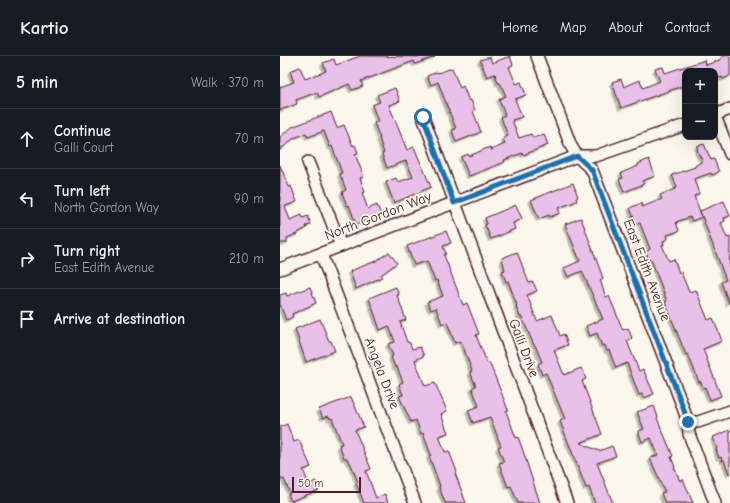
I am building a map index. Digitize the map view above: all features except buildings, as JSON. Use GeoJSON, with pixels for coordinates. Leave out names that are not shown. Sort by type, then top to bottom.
{"type":"FeatureCollection","features":[{"type":"Feature","properties":{"kind":"street","name":"East Edith Avenue"},"geometry":{"type":"LineString","coordinates":[[537,56],[571,146],[577,156],[592,170],[681,402],[688,422],[689,434],[715,503]]}},
{"type":"Feature","properties":{"kind":"street"},"geometry":{"type":"LineString","coordinates":[[718,114],[730,109]]}},
{"type":"Feature","properties":{"kind":"street","name":"Galli Drive"},"geometry":{"type":"LineString","coordinates":[[423,117],[567,503]]}},
{"type":"Feature","properties":{"kind":"street"},"geometry":{"type":"LineString","coordinates":[[718,123],[730,154]]}},
{"type":"Feature","properties":{"kind":"street","name":"North Gordon Way"},"geometry":{"type":"LineString","coordinates":[[280,270],[577,156],[596,156],[682,126]]}},
{"type":"Feature","properties":{"kind":"street"},"geometry":{"type":"LineString","coordinates":[[308,162],[341,246]]}},
{"type":"Feature","properties":{"kind":"street","name":"Angela Drive"},"geometry":{"type":"LineString","coordinates":[[321,254],[416,503]]}},
{"type":"Feature","properties":{"kind":"street"},"geometry":{"type":"LineString","coordinates":[[688,422],[698,422],[730,411]]}},
{"type":"Feature","properties":{"kind":"route"},"geometry":{"type":"LineString","coordinates":[[423,117],[454,203],[577,156],[592,170],[688,422]]}}]}
